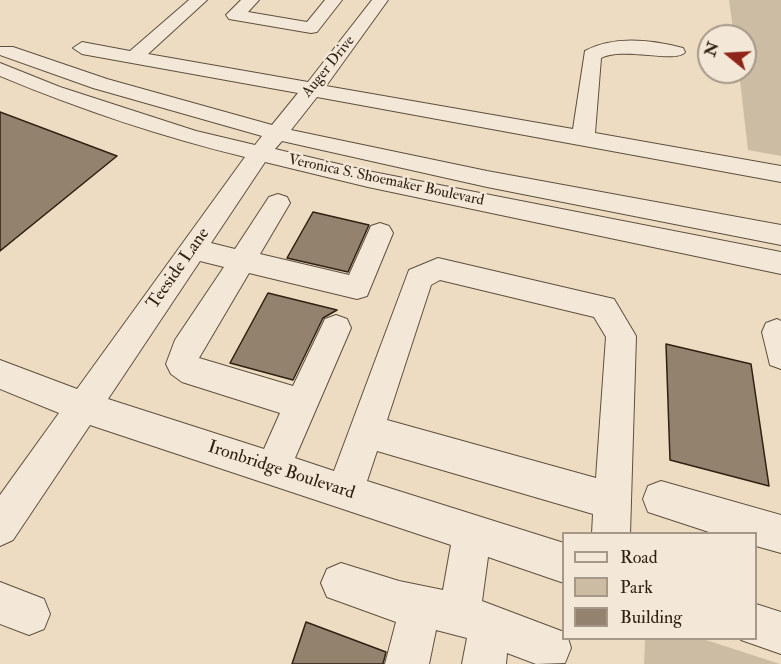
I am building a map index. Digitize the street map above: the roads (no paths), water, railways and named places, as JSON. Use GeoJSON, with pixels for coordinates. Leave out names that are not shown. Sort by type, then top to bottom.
{"type":"FeatureCollection","features":[{"type":"Feature","properties":{"kind":"street"},"geometry":{"type":"LineString","coordinates":[[134,58],[199,0]]}},
{"type":"Feature","properties":{"kind":"street"},"geometry":{"type":"LineString","coordinates":[[251,0],[235,15],[311,28],[334,0]]}},
{"type":"Feature","properties":{"kind":"street","name":"Auger Drive"},"geometry":{"type":"LineString","coordinates":[[267,143],[337,60],[377,0]]}},
{"type":"Feature","properties":{"kind":"street"},"geometry":{"type":"LineString","coordinates":[[583,139],[592,56],[601,49],[628,47],[676,52]]}},
{"type":"Feature","properties":{"kind":"street"},"geometry":{"type":"LineString","coordinates":[[82,48],[781,174]]}},
{"type":"Feature","properties":{"kind":"street","name":"Veronica S. Shoemaker Boulevard"},"geometry":{"type":"LineString","coordinates":[[0,49],[379,181],[781,263]]}},
{"type":"Feature","properties":{"kind":"street","name":"Veronica S. Shoemaker Boulevard"},"geometry":{"type":"LineString","coordinates":[[0,69],[53,91],[191,137],[347,150],[781,235]]}},
{"type":"Feature","properties":{"kind":"street","name":"Teeside Lane"},"geometry":{"type":"LineString","coordinates":[[0,527],[267,143]]}},
{"type":"Feature","properties":{"kind":"street"},"geometry":{"type":"LineString","coordinates":[[278,203],[186,350],[182,364],[193,372],[302,404]]}},
{"type":"Feature","properties":{"kind":"street"},"geometry":{"type":"LineString","coordinates":[[193,249],[357,288],[380,233]]}},
{"type":"Feature","properties":{"kind":"street"},"geometry":{"type":"LineString","coordinates":[[345,492],[366,431],[419,279],[438,269],[604,307],[621,336],[612,517],[366,431]]}},
{"type":"Feature","properties":{"kind":"street"},"geometry":{"type":"LineString","coordinates":[[273,469],[336,328]]}},
{"type":"Feature","properties":{"kind":"street","name":"Ironbridge Boulevard"},"geometry":{"type":"LineString","coordinates":[[0,374],[83,407],[562,561]]}},
{"type":"Feature","properties":{"kind":"street"},"geometry":{"type":"LineString","coordinates":[[661,499],[781,534]]}},
{"type":"Feature","properties":{"kind":"street"},"geometry":{"type":"LineString","coordinates":[[463,628],[472,533]]}},
{"type":"Feature","properties":{"kind":"street"},"geometry":{"type":"LineString","coordinates":[[341,583],[463,628],[550,648]]}},
{"type":"Feature","properties":{"kind":"street"},"geometry":{"type":"LineString","coordinates":[[757,625],[781,633]]}},
{"type":"Feature","properties":{"kind":"street"},"geometry":{"type":"LineString","coordinates":[[407,664],[463,628]]}}]}
